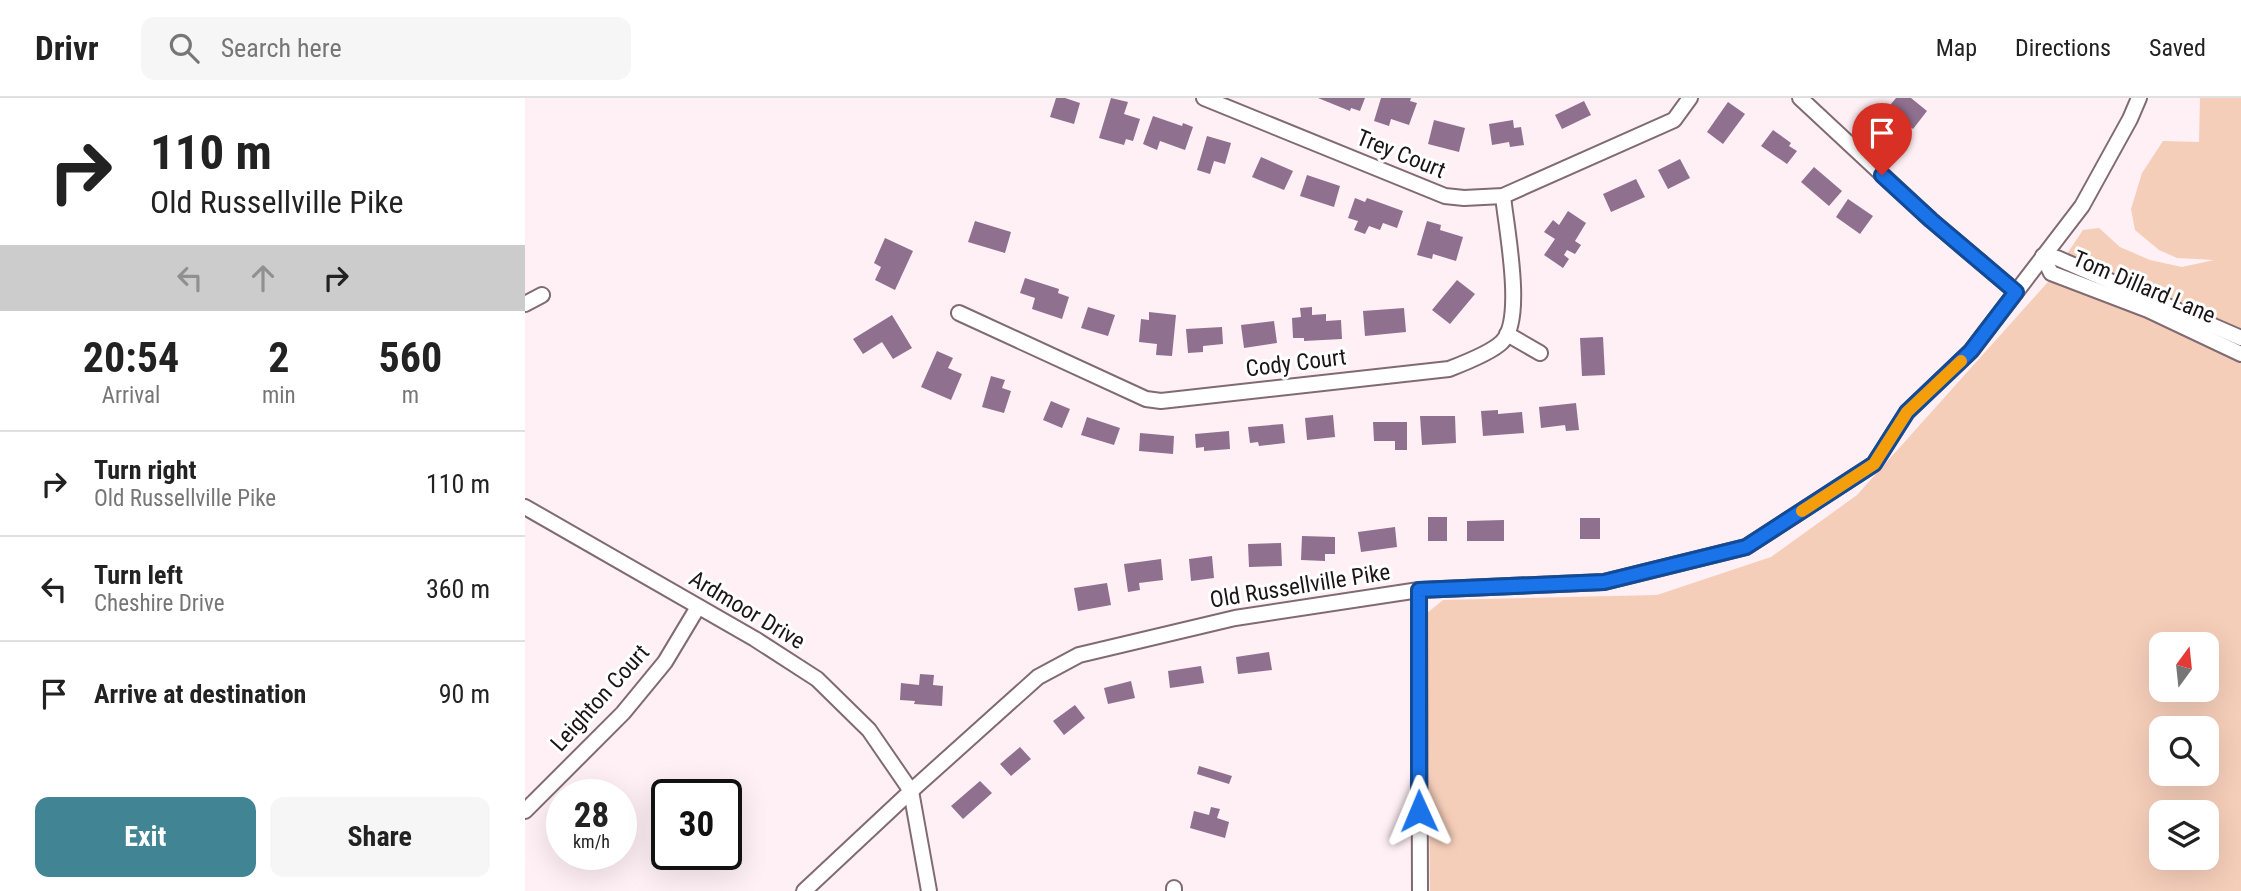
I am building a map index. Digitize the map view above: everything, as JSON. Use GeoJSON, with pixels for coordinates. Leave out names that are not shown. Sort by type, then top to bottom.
{"type":"FeatureCollection","features":[{"type":"Feature","properties":{"kind":"street","name":"Trey Court"},"geometry":{"type":"LineString","coordinates":[[1204,98],[1445,196],[1464,198],[1503,196],[1674,120],[1690,98]]}},
{"type":"Feature","properties":{"kind":"street"},"geometry":{"type":"LineString","coordinates":[[1800,98],[1931,220],[2016,292]]}},
{"type":"Feature","properties":{"kind":"street","name":"Old Russellville Pike"},"geometry":{"type":"LineString","coordinates":[[804,891],[1038,677],[1079,656],[1235,618],[1419,590],[1604,582],[1746,547],[1874,464],[1907,412],[1971,351],[2081,206],[2139,98]]}},
{"type":"Feature","properties":{"kind":"street"},"geometry":{"type":"LineString","coordinates":[[1503,196],[1514,299],[1507,334],[1540,353]]}},
{"type":"Feature","properties":{"kind":"street","name":"Tom Dillard Lane"},"geometry":{"type":"LineString","coordinates":[[2043,256],[2057,258],[2241,338]]}},
{"type":"Feature","properties":{"kind":"street","name":"Tom Dillard Lane"},"geometry":{"type":"LineString","coordinates":[[2043,256],[2051,273],[2148,310],[2241,354]]}},
{"type":"Feature","properties":{"kind":"street"},"geometry":{"type":"LineString","coordinates":[[525,304],[542,295]]}},
{"type":"Feature","properties":{"kind":"street","name":"Cody Court"},"geometry":{"type":"LineString","coordinates":[[959,313],[1146,399],[1161,401],[1449,369],[1469,362],[1503,341],[1507,334]]}},
{"type":"Feature","properties":{"kind":"street","name":"Ardmoor Drive"},"geometry":{"type":"LineString","coordinates":[[525,507],[755,639],[817,679],[869,730],[911,791]]}},
{"type":"Feature","properties":{"kind":"street"},"geometry":{"type":"LineString","coordinates":[[1419,590],[1420,891]]}},
{"type":"Feature","properties":{"kind":"street","name":"Leighton Court"},"geometry":{"type":"LineString","coordinates":[[525,811],[623,713],[665,662],[698,607]]}},
{"type":"Feature","properties":{"kind":"street"},"geometry":{"type":"LineString","coordinates":[[911,791],[929,891]]}},
{"type":"Feature","properties":{"kind":"shaded area"},"geometry":{"type":"Polygon","coordinates":[[[2200,98],[2241,98],[2241,891],[1430,891],[1427,613],[1443,600],[1657,595],[1771,557],[1857,495],[2048,282],[2083,230],[2099,228],[2120,247],[2150,260],[2182,267],[2214,260],[2177,258],[2159,250],[2135,230],[2131,209],[2142,173],[2163,141],[2199,142],[2200,98]]]}},
{"type":"Feature","properties":{"kind":"building"},"geometry":{"type":"Polygon","coordinates":[[[1056,98],[1080,103],[1074,124],[1050,117],[1056,98]]]}},
{"type":"Feature","properties":{"kind":"building"},"geometry":{"type":"Polygon","coordinates":[[[1111,98],[1128,102],[1124,114],[1140,119],[1133,141],[1126,139],[1124,145],[1099,138],[1111,98]]]}},
{"type":"Feature","properties":{"kind":"building"},"geometry":{"type":"Polygon","coordinates":[[[1318,98],[1365,98],[1360,111],[1351,108],[1350,111],[1318,98]]]}},
{"type":"Feature","properties":{"kind":"building"},"geometry":{"type":"Polygon","coordinates":[[[1381,98],[1411,98],[1410,101],[1417,103],[1409,125],[1391,119],[1389,126],[1374,121],[1381,98]]]}},
{"type":"Feature","properties":{"kind":"building"},"geometry":{"type":"Polygon","coordinates":[[[1896,98],[1911,98],[1927,111],[1913,129],[1899,117],[1892,126],[1880,117],[1896,98]]]}},
{"type":"Feature","properties":{"kind":"building"},"geometry":{"type":"Polygon","coordinates":[[[1584,101],[1591,115],[1562,129],[1555,115],[1584,101]]]}},
{"type":"Feature","properties":{"kind":"building"},"geometry":{"type":"Polygon","coordinates":[[[1728,102],[1745,114],[1723,144],[1707,132],[1728,102]]]}},
{"type":"Feature","properties":{"kind":"building"},"geometry":{"type":"Polygon","coordinates":[[[1153,116],[1193,127],[1185,150],[1160,141],[1157,150],[1143,144],[1153,116]]]}},
{"type":"Feature","properties":{"kind":"building"},"geometry":{"type":"Polygon","coordinates":[[[1434,120],[1465,128],[1459,152],[1428,144],[1434,120]]]}},
{"type":"Feature","properties":{"kind":"building"},"geometry":{"type":"Polygon","coordinates":[[[1513,120],[1514,128],[1521,127],[1524,145],[1510,147],[1509,142],[1492,145],[1489,124],[1513,120]]]}},
{"type":"Feature","properties":{"kind":"building"},"geometry":{"type":"Polygon","coordinates":[[[1773,130],[1797,151],[1787,164],[1761,146],[1773,130]]]}},
{"type":"Feature","properties":{"kind":"building"},"geometry":{"type":"Polygon","coordinates":[[[1207,136],[1231,143],[1225,164],[1214,161],[1210,174],[1197,170],[1207,136]]]}},
{"type":"Feature","properties":{"kind":"building"},"geometry":{"type":"Polygon","coordinates":[[[1261,157],[1293,171],[1284,190],[1252,177],[1261,157]]]}},
{"type":"Feature","properties":{"kind":"building"},"geometry":{"type":"Polygon","coordinates":[[[1680,159],[1690,178],[1668,189],[1658,170],[1680,159]]]}},
{"type":"Feature","properties":{"kind":"building"},"geometry":{"type":"Polygon","coordinates":[[[1814,167],[1842,191],[1829,206],[1801,182],[1814,167]]]}},
{"type":"Feature","properties":{"kind":"building"},"geometry":{"type":"Polygon","coordinates":[[[1307,175],[1340,186],[1334,207],[1300,196],[1307,175]]]}},
{"type":"Feature","properties":{"kind":"building"},"geometry":{"type":"Polygon","coordinates":[[[1636,179],[1645,197],[1611,212],[1603,194],[1636,179]]]}},
{"type":"Feature","properties":{"kind":"building"},"geometry":{"type":"Polygon","coordinates":[[[1355,198],[1365,202],[1367,198],[1403,211],[1397,228],[1383,223],[1380,230],[1369,226],[1365,234],[1354,230],[1358,221],[1348,218],[1355,198]]]}},
{"type":"Feature","properties":{"kind":"building"},"geometry":{"type":"Polygon","coordinates":[[[1848,199],[1873,216],[1860,234],[1836,217],[1848,199]]]}},
{"type":"Feature","properties":{"kind":"building"},"geometry":{"type":"Polygon","coordinates":[[[1568,211],[1586,223],[1575,241],[1581,245],[1575,254],[1567,250],[1564,255],[1569,259],[1563,268],[1544,255],[1555,239],[1544,232],[1553,220],[1559,225],[1568,211]]]}},
{"type":"Feature","properties":{"kind":"building"},"geometry":{"type":"Polygon","coordinates":[[[975,221],[1011,232],[1005,253],[968,242],[975,221]]]}},
{"type":"Feature","properties":{"kind":"building"},"geometry":{"type":"Polygon","coordinates":[[[1427,221],[1441,225],[1440,230],[1463,237],[1456,261],[1433,254],[1432,259],[1417,255],[1427,221]]]}},
{"type":"Feature","properties":{"kind":"building"},"geometry":{"type":"Polygon","coordinates":[[[885,238],[913,251],[895,290],[875,280],[881,267],[874,263],[885,238]]]}},
{"type":"Feature","properties":{"kind":"building"},"geometry":{"type":"Polygon","coordinates":[[[1025,278],[1059,289],[1058,293],[1069,297],[1062,319],[1032,309],[1035,298],[1020,293],[1025,278]]]}},
{"type":"Feature","properties":{"kind":"building"},"geometry":{"type":"Polygon","coordinates":[[[1457,280],[1475,294],[1450,324],[1432,310],[1457,280]]]}},
{"type":"Feature","properties":{"kind":"building"},"geometry":{"type":"Polygon","coordinates":[[[1088,307],[1115,315],[1108,336],[1081,328],[1088,307]]]}},
{"type":"Feature","properties":{"kind":"building"},"geometry":{"type":"Polygon","coordinates":[[[1312,307],[1312,315],[1326,314],[1326,321],[1341,320],[1342,339],[1304,341],[1304,338],[1293,338],[1292,318],[1301,317],[1300,308],[1312,307]]]}},
{"type":"Feature","properties":{"kind":"building"},"geometry":{"type":"Polygon","coordinates":[[[1404,308],[1406,332],[1365,336],[1363,311],[1404,308]]]}},
{"type":"Feature","properties":{"kind":"building"},"geometry":{"type":"Polygon","coordinates":[[[1149,312],[1176,315],[1172,356],[1156,355],[1157,344],[1139,342],[1141,319],[1149,320],[1149,312]]]}},
{"type":"Feature","properties":{"kind":"building"},"geometry":{"type":"Polygon","coordinates":[[[892,315],[912,348],[893,359],[882,342],[863,354],[853,339],[892,315]]]}},
{"type":"Feature","properties":{"kind":"building"},"geometry":{"type":"Polygon","coordinates":[[[1274,321],[1277,343],[1244,348],[1241,325],[1274,321]]]}},
{"type":"Feature","properties":{"kind":"building"},"geometry":{"type":"Polygon","coordinates":[[[1222,327],[1223,344],[1203,346],[1203,352],[1188,353],[1186,329],[1222,327]]]}},
{"type":"Feature","properties":{"kind":"building"},"geometry":{"type":"Polygon","coordinates":[[[1603,337],[1605,375],[1582,376],[1580,338],[1603,337]]]}},
{"type":"Feature","properties":{"kind":"building"},"geometry":{"type":"Polygon","coordinates":[[[937,351],[953,358],[948,368],[962,374],[951,400],[921,387],[937,351]]]}},
{"type":"Feature","properties":{"kind":"building"},"geometry":{"type":"Polygon","coordinates":[[[991,376],[1005,380],[1002,388],[1011,391],[1004,413],[982,407],[991,376]]]}},
{"type":"Feature","properties":{"kind":"building"},"geometry":{"type":"Polygon","coordinates":[[[1051,401],[1070,409],[1062,428],[1043,420],[1051,401]]]}},
{"type":"Feature","properties":{"kind":"building"},"geometry":{"type":"Polygon","coordinates":[[[1576,403],[1579,430],[1566,431],[1565,425],[1541,428],[1539,407],[1576,403]]]}},
{"type":"Feature","properties":{"kind":"building"},"geometry":{"type":"Polygon","coordinates":[[[1498,410],[1498,414],[1522,412],[1524,433],[1483,436],[1481,411],[1498,410]]]}},
{"type":"Feature","properties":{"kind":"building"},"geometry":{"type":"Polygon","coordinates":[[[1333,415],[1335,437],[1307,440],[1305,418],[1333,415]]]}},
{"type":"Feature","properties":{"kind":"building"},"geometry":{"type":"Polygon","coordinates":[[[1420,416],[1455,416],[1456,443],[1422,445],[1420,416]]]}},
{"type":"Feature","properties":{"kind":"building"},"geometry":{"type":"Polygon","coordinates":[[[1087,417],[1120,428],[1114,445],[1081,435],[1087,417]]]}},
{"type":"Feature","properties":{"kind":"building"},"geometry":{"type":"Polygon","coordinates":[[[1373,422],[1407,422],[1407,450],[1395,450],[1395,441],[1374,441],[1373,422]]]}},
{"type":"Feature","properties":{"kind":"building"},"geometry":{"type":"Polygon","coordinates":[[[1283,424],[1285,443],[1259,446],[1258,442],[1250,443],[1248,427],[1283,424]]]}},
{"type":"Feature","properties":{"kind":"building"},"geometry":{"type":"Polygon","coordinates":[[[1229,431],[1230,449],[1204,451],[1204,447],[1196,448],[1195,434],[1229,431]]]}},
{"type":"Feature","properties":{"kind":"building"},"geometry":{"type":"Polygon","coordinates":[[[1140,433],[1174,436],[1173,454],[1139,451],[1140,433]]]}},
{"type":"Feature","properties":{"kind":"building"},"geometry":{"type":"Polygon","coordinates":[[[1428,517],[1447,517],[1447,541],[1428,541],[1428,517]]]}},
{"type":"Feature","properties":{"kind":"building"},"geometry":{"type":"Polygon","coordinates":[[[1580,518],[1600,518],[1600,539],[1580,539],[1580,518]]]}},
{"type":"Feature","properties":{"kind":"building"},"geometry":{"type":"Polygon","coordinates":[[[1504,520],[1504,541],[1467,541],[1467,521],[1504,520]]]}},
{"type":"Feature","properties":{"kind":"building"},"geometry":{"type":"Polygon","coordinates":[[[1395,527],[1397,547],[1361,552],[1358,532],[1395,527]]]}},
{"type":"Feature","properties":{"kind":"building"},"geometry":{"type":"Polygon","coordinates":[[[1302,536],[1335,537],[1335,554],[1325,554],[1325,561],[1301,560],[1302,536]]]}},
{"type":"Feature","properties":{"kind":"building"},"geometry":{"type":"Polygon","coordinates":[[[1281,543],[1282,566],[1249,567],[1248,544],[1281,543]]]}},
{"type":"Feature","properties":{"kind":"building"},"geometry":{"type":"Polygon","coordinates":[[[1212,556],[1214,578],[1191,581],[1189,559],[1212,556]]]}},
{"type":"Feature","properties":{"kind":"building"},"geometry":{"type":"Polygon","coordinates":[[[1161,559],[1163,580],[1139,583],[1140,590],[1128,592],[1124,564],[1161,559]]]}},
{"type":"Feature","properties":{"kind":"building"},"geometry":{"type":"Polygon","coordinates":[[[1107,583],[1111,605],[1078,611],[1074,588],[1107,583]]]}},
{"type":"Feature","properties":{"kind":"building"},"geometry":{"type":"Polygon","coordinates":[[[1269,652],[1272,670],[1238,674],[1236,657],[1269,652]]]}},
{"type":"Feature","properties":{"kind":"building"},"geometry":{"type":"Polygon","coordinates":[[[1201,666],[1204,683],[1170,688],[1168,671],[1201,666]]]}},
{"type":"Feature","properties":{"kind":"building"},"geometry":{"type":"Polygon","coordinates":[[[920,674],[934,675],[933,685],[943,686],[942,706],[900,700],[901,683],[919,685],[920,674]]]}},
{"type":"Feature","properties":{"kind":"building"},"geometry":{"type":"Polygon","coordinates":[[[1131,681],[1135,698],[1108,704],[1104,688],[1131,681]]]}},
{"type":"Feature","properties":{"kind":"building"},"geometry":{"type":"Polygon","coordinates":[[[1075,705],[1085,718],[1064,735],[1053,721],[1075,705]]]}},
{"type":"Feature","properties":{"kind":"building"},"geometry":{"type":"Polygon","coordinates":[[[1020,747],[1031,759],[1011,776],[1000,764],[1020,747]]]}},
{"type":"Feature","properties":{"kind":"building"},"geometry":{"type":"Polygon","coordinates":[[[1199,766],[1232,776],[1229,784],[1197,774],[1199,766]]]}},
{"type":"Feature","properties":{"kind":"building"},"geometry":{"type":"Polygon","coordinates":[[[980,781],[992,793],[963,819],[951,806],[980,781]]]}},
{"type":"Feature","properties":{"kind":"building"},"geometry":{"type":"Polygon","coordinates":[[[1211,807],[1220,809],[1217,818],[1229,822],[1225,838],[1190,828],[1194,811],[1209,815],[1211,807]]]}},
{"type":"Feature","properties":{"kind":"slow traffic"},"geometry":{"type":"LineString","coordinates":[[1802,511],[1874,464],[1907,412],[1961,361]]}},
{"type":"Feature","properties":{"kind":"route"},"geometry":{"type":"LineString","coordinates":[[1419,811],[1419,590],[1604,582],[1746,547],[1874,464],[1907,412],[1971,351],[2016,292],[1882,175]]}}]}
